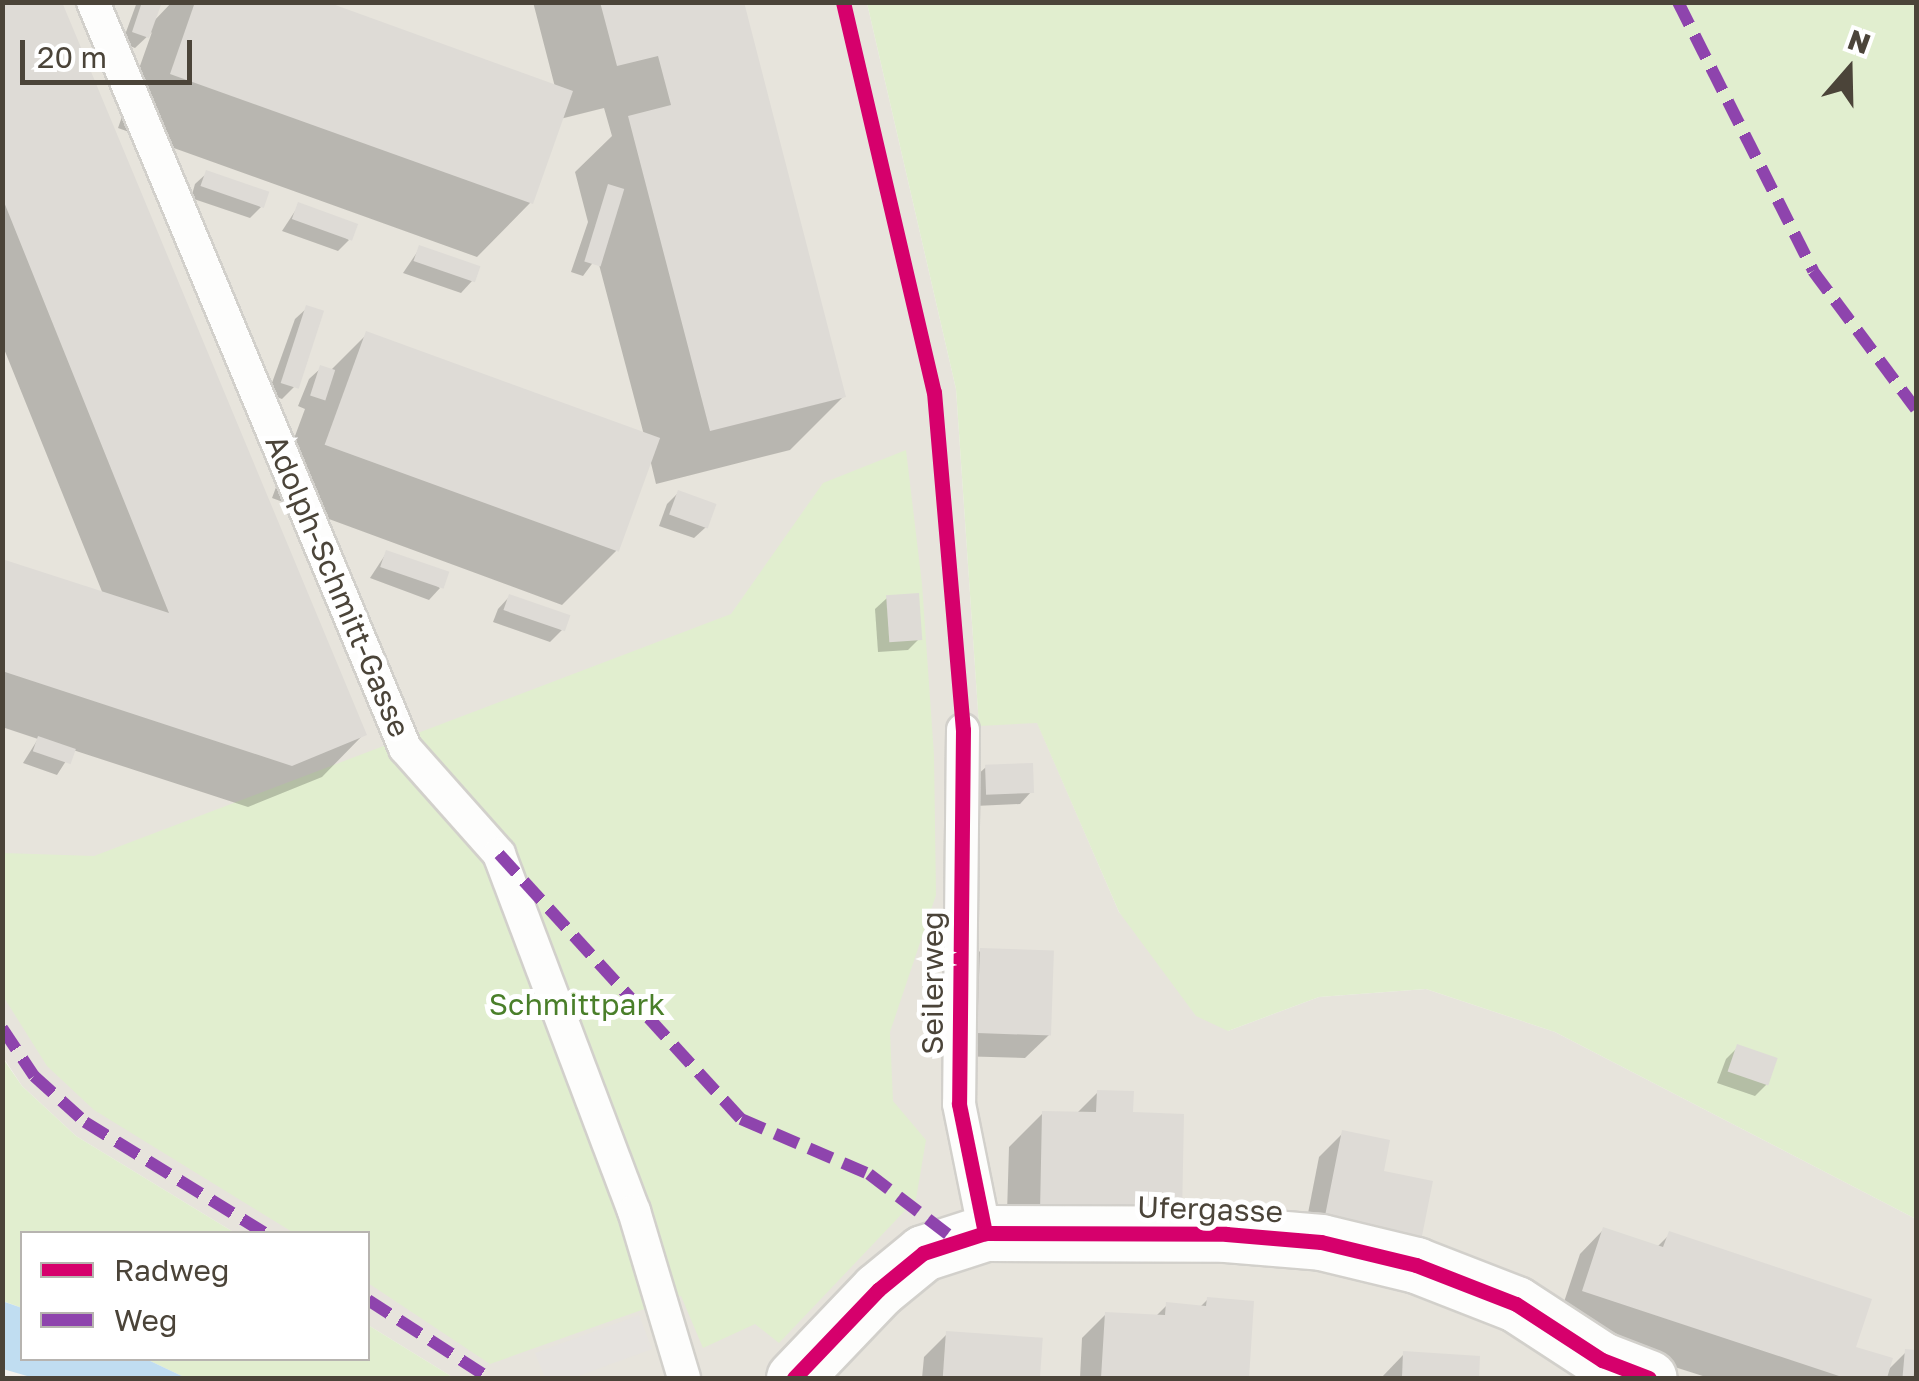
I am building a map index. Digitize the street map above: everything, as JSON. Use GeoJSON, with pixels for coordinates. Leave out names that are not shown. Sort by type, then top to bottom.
{"type":"FeatureCollection","features":[{"type":"Feature","properties":{"kind":"street","name":"Ufergasse"},"geometry":{"type":"LineString","coordinates":[[794,1378],[878,1290],[922,1253],[985,1233],[1226,1234],[1321,1242],[1416,1265],[1516,1304],[1602,1360],[1649,1378]]}},
{"type":"Feature","properties":{"kind":"lane","name":"Adolph-Schmitt-Gasse"},"geometry":{"type":"LineString","coordinates":[[93,2],[405,748],[498,854],[634,1212],[684,1378]]}},
{"type":"Feature","properties":{"kind":"lane","name":"Seilerweg"},"geometry":{"type":"LineString","coordinates":[[963,730],[959,1104],[985,1233]]}},
{"type":"Feature","properties":{"kind":"shaded area"},"geometry":{"type":"Polygon","coordinates":[[[3,3],[867,3],[956,389],[979,725],[1037,722],[1119,912],[1228,1031],[1319,997],[1426,989],[1555,1032],[1916,1219],[1916,1378],[454,1378],[370,1326],[370,1231],[232,1231],[76,1136],[22,1086],[3,1057],[3,3]]]}},
{"type":"Feature","properties":{"kind":"shaded area"},"geometry":{"type":"Polygon","coordinates":[[[639,1315],[652,1349],[573,1378],[545,1378],[535,1353],[639,1315]]]}},
{"type":"Feature","properties":{"kind":"green space"},"geometry":{"type":"Polygon","coordinates":[[[867,3],[1916,3],[1916,1219],[1555,1032],[1426,989],[1319,997],[1228,1031],[1196,1016],[1119,912],[1037,723],[979,726],[956,389],[867,3]]]}},
{"type":"Feature","properties":{"kind":"green space","name":"Schmittpark"},"geometry":{"type":"Polygon","coordinates":[[[906,450],[922,584],[934,755],[936,895],[890,1032],[893,1101],[926,1140],[916,1199],[779,1343],[755,1324],[703,1348],[681,1296],[490,1364],[370,1284],[370,1231],[291,1231],[94,1110],[47,1066],[3,996],[3,853],[94,856],[731,614],[823,483],[906,450]]]}},
{"type":"Feature","properties":{"kind":"green space"},"geometry":{"type":"Polygon","coordinates":[[[2,1057],[22,1086],[76,1136],[232,1231],[20,1231],[20,1307],[3,1301],[2,1057]]]}},
{"type":"Feature","properties":{"kind":"green space"},"geometry":{"type":"Polygon","coordinates":[[[370,1326],[454,1378],[186,1378],[150,1361],[370,1361],[370,1326]]]}},
{"type":"Feature","properties":{"kind":"water"},"geometry":{"type":"Polygon","coordinates":[[[2,1301],[20,1307],[20,1361],[150,1361],[186,1378],[34,1378],[3,1369],[2,1301]]]}},
{"type":"Feature","properties":{"kind":"building"},"geometry":{"type":"Polygon","coordinates":[[[2,2],[62,2],[367,735],[292,766],[2,671],[2,559],[169,613],[2,197],[2,2]]]}},
{"type":"Feature","properties":{"kind":"building"},"geometry":{"type":"Polygon","coordinates":[[[142,2],[162,2],[149,38],[132,32],[142,2]]]}},
{"type":"Feature","properties":{"kind":"building"},"geometry":{"type":"Polygon","coordinates":[[[195,2],[327,2],[573,91],[533,204],[170,74],[195,2]]]}},
{"type":"Feature","properties":{"kind":"building"},"geometry":{"type":"Polygon","coordinates":[[[600,2],[744,2],[846,397],[710,431],[628,116],[671,105],[658,56],[617,66],[600,2]]]}},
{"type":"Feature","properties":{"kind":"building"},"geometry":{"type":"Polygon","coordinates":[[[206,170],[269,192],[264,208],[200,186],[206,170]]]}},
{"type":"Feature","properties":{"kind":"building"},"geometry":{"type":"Polygon","coordinates":[[[608,184],[624,189],[601,266],[584,261],[608,184]]]}},
{"type":"Feature","properties":{"kind":"building"},"geometry":{"type":"Polygon","coordinates":[[[298,202],[358,224],[352,241],[292,219],[298,202]]]}},
{"type":"Feature","properties":{"kind":"building"},"geometry":{"type":"Polygon","coordinates":[[[419,245],[480,266],[475,282],[413,261],[419,245]]]}},
{"type":"Feature","properties":{"kind":"building"},"geometry":{"type":"Polygon","coordinates":[[[306,305],[324,311],[299,389],[281,383],[306,305]]]}},
{"type":"Feature","properties":{"kind":"building"},"geometry":{"type":"Polygon","coordinates":[[[366,331],[660,438],[619,552],[325,445],[366,331]]]}},
{"type":"Feature","properties":{"kind":"building"},"geometry":{"type":"Polygon","coordinates":[[[320,365],[335,370],[325,400],[310,395],[320,365]]]}},
{"type":"Feature","properties":{"kind":"building"},"geometry":{"type":"Polygon","coordinates":[[[678,490],[717,504],[708,528],[669,514],[678,490]]]}},
{"type":"Feature","properties":{"kind":"building"},"geometry":{"type":"Polygon","coordinates":[[[386,550],[449,572],[443,589],[380,567],[386,550]]]}},
{"type":"Feature","properties":{"kind":"building"},"geometry":{"type":"Polygon","coordinates":[[[919,593],[922,640],[889,642],[886,595],[919,593]]]}},
{"type":"Feature","properties":{"kind":"building"},"geometry":{"type":"Polygon","coordinates":[[[509,594],[570,615],[565,631],[503,610],[509,594]]]}},
{"type":"Feature","properties":{"kind":"building"},"geometry":{"type":"Polygon","coordinates":[[[38,736],[76,749],[71,764],[33,751],[38,736]]]}},
{"type":"Feature","properties":{"kind":"building"},"geometry":{"type":"Polygon","coordinates":[[[1033,763],[1034,793],[986,795],[985,765],[1033,763]]]}},
{"type":"Feature","properties":{"kind":"building"},"geometry":{"type":"Polygon","coordinates":[[[980,948],[1054,951],[1051,1036],[977,1033],[980,948]]]}},
{"type":"Feature","properties":{"kind":"building"},"geometry":{"type":"Polygon","coordinates":[[[1737,1044],[1778,1058],[1768,1085],[1728,1071],[1737,1044]]]}},
{"type":"Feature","properties":{"kind":"building"},"geometry":{"type":"Polygon","coordinates":[[[1097,1090],[1134,1091],[1133,1112],[1184,1114],[1182,1215],[1040,1212],[1042,1111],[1096,1112],[1097,1090]]]}},
{"type":"Feature","properties":{"kind":"building"},"geometry":{"type":"Polygon","coordinates":[[[1342,1130],[1390,1140],[1384,1171],[1433,1181],[1420,1246],[1323,1226],[1342,1130]]]}},
{"type":"Feature","properties":{"kind":"building"},"geometry":{"type":"Polygon","coordinates":[[[1603,1227],[1663,1247],[1669,1231],[1872,1299],[1856,1347],[1893,1358],[1887,1378],[1845,1378],[1582,1291],[1603,1227]]]}},
{"type":"Feature","properties":{"kind":"building"},"geometry":{"type":"Polygon","coordinates":[[[1207,1297],[1254,1301],[1249,1378],[1101,1378],[1105,1312],[1165,1315],[1166,1302],[1206,1306],[1207,1297]]]}},
{"type":"Feature","properties":{"kind":"building"},"geometry":{"type":"Polygon","coordinates":[[[946,1331],[1043,1338],[1040,1378],[943,1378],[946,1331]]]}},
{"type":"Feature","properties":{"kind":"building"},"geometry":{"type":"Polygon","coordinates":[[[1905,1349],[1916,1350],[1914,1378],[1902,1378],[1905,1349]]]}},
{"type":"Feature","properties":{"kind":"building"},"geometry":{"type":"Polygon","coordinates":[[[1403,1351],[1480,1356],[1479,1378],[1402,1378],[1403,1351]]]}},
{"type":"Feature","properties":{"kind":"marked path"},"geometry":{"type":"LineString","coordinates":[[1678,2],[1813,271],[1916,409]]}},
{"type":"Feature","properties":{"kind":"marked path"},"geometry":{"type":"LineString","coordinates":[[499,854],[741,1119],[869,1174],[958,1242]]}},
{"type":"Feature","properties":{"kind":"marked path"},"geometry":{"type":"LineString","coordinates":[[2,1028],[34,1076],[85,1122],[261,1231]]}},
{"type":"Feature","properties":{"kind":"marked path"},"geometry":{"type":"LineString","coordinates":[[370,1301],[489,1378]]}},
{"type":"Feature","properties":{"kind":"cycle path"},"geometry":{"type":"LineString","coordinates":[[843,2],[934,392],[963,730],[959,1104],[985,1233]]}},
{"type":"Feature","properties":{"kind":"cycle path"},"geometry":{"type":"LineString","coordinates":[[794,1378],[878,1290],[923,1253],[985,1233],[1226,1234],[1321,1242],[1416,1265],[1516,1304],[1602,1360],[1649,1378]]}}]}
